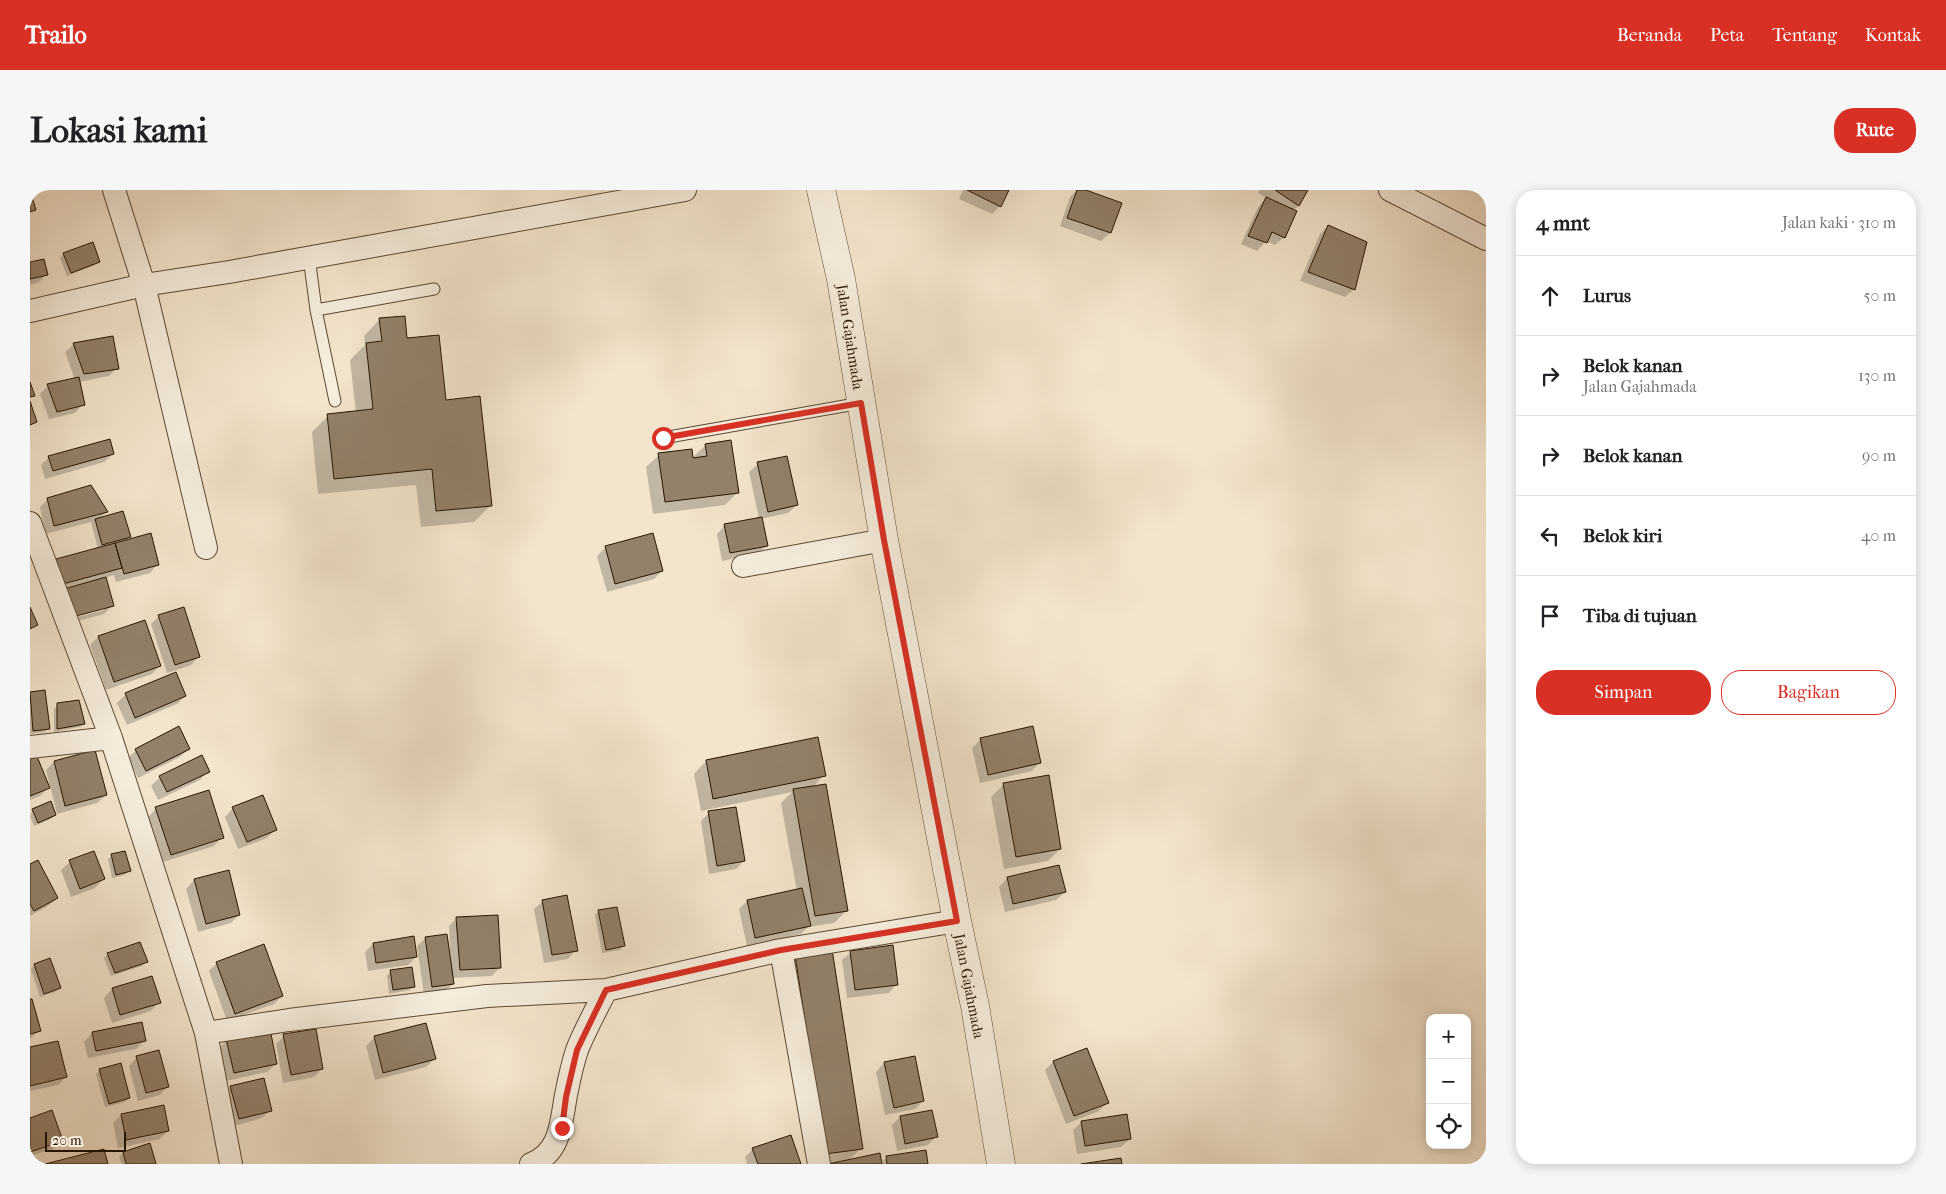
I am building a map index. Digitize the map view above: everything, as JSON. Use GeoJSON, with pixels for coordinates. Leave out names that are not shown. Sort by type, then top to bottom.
{"type":"FeatureCollection","features":[{"type":"Feature","properties":{"kind":"street"},"geometry":{"type":"LineString","coordinates":[[114,190],[144,285],[206,548]]}},
{"type":"Feature","properties":{"kind":"street"},"geometry":{"type":"LineString","coordinates":[[30,311],[144,285],[229,272],[686,190]]}},
{"type":"Feature","properties":{"kind":"street","name":"Jalan Gajahmada"},"geometry":{"type":"LineString","coordinates":[[821,190],[841,279],[884,540],[974,1006],[1000,1164]]}},
{"type":"Feature","properties":{"kind":"street"},"geometry":{"type":"LineString","coordinates":[[1402,193],[1486,239]]}},
{"type":"Feature","properties":{"kind":"street"},"geometry":{"type":"LineString","coordinates":[[30,523],[111,738],[206,1032],[232,1164]]}},
{"type":"Feature","properties":{"kind":"street"},"geometry":{"type":"LineString","coordinates":[[743,566],[884,540]]}},
{"type":"Feature","properties":{"kind":"street"},"geometry":{"type":"LineString","coordinates":[[30,747],[111,738]]}},
{"type":"Feature","properties":{"kind":"street"},"geometry":{"type":"LineString","coordinates":[[206,1032],[487,996],[606,990],[781,950],[957,921]]}},
{"type":"Feature","properties":{"kind":"street"},"geometry":{"type":"LineString","coordinates":[[781,950],[819,1164]]}},
{"type":"Feature","properties":{"kind":"street"},"geometry":{"type":"LineString","coordinates":[[532,1164],[540,1161],[552,1148],[562,1128],[566,1097],[577,1050],[606,990]]}},
{"type":"Feature","properties":{"kind":"lane"},"geometry":{"type":"LineString","coordinates":[[308,257],[316,310],[335,401]]}},
{"type":"Feature","properties":{"kind":"lane"},"geometry":{"type":"LineString","coordinates":[[316,310],[434,288]]}},
{"type":"Feature","properties":{"kind":"lane"},"geometry":{"type":"LineString","coordinates":[[663,438],[861,403]]}},
{"type":"Feature","properties":{"kind":"building"},"geometry":{"type":"Polygon","coordinates":[[[30,190],[36,210],[30,212],[30,190]]]}},
{"type":"Feature","properties":{"kind":"building"},"geometry":{"type":"Polygon","coordinates":[[[967,190],[1009,190],[1001,207],[967,190]]]}},
{"type":"Feature","properties":{"kind":"building"},"geometry":{"type":"Polygon","coordinates":[[[1077,190],[1086,190],[1122,203],[1111,233],[1067,218],[1077,190]]]}},
{"type":"Feature","properties":{"kind":"building"},"geometry":{"type":"Polygon","coordinates":[[[1275,190],[1308,190],[1299,206],[1275,190]]]}},
{"type":"Feature","properties":{"kind":"building"},"geometry":{"type":"Polygon","coordinates":[[[1266,197],[1297,211],[1285,238],[1272,232],[1267,243],[1248,236],[1266,197]]]}},
{"type":"Feature","properties":{"kind":"building"},"geometry":{"type":"Polygon","coordinates":[[[1328,225],[1367,242],[1355,290],[1308,272],[1328,225]]]}},
{"type":"Feature","properties":{"kind":"building"},"geometry":{"type":"Polygon","coordinates":[[[93,242],[100,262],[71,273],[63,253],[93,242]]]}},
{"type":"Feature","properties":{"kind":"building"},"geometry":{"type":"Polygon","coordinates":[[[44,259],[48,275],[30,279],[30,262],[44,259]]]}},
{"type":"Feature","properties":{"kind":"building"},"geometry":{"type":"Polygon","coordinates":[[[405,316],[407,338],[439,335],[446,400],[480,396],[492,506],[436,511],[432,469],[334,479],[327,414],[373,409],[366,343],[382,341],[379,318],[405,316]]]}},
{"type":"Feature","properties":{"kind":"building"},"geometry":{"type":"Polygon","coordinates":[[[113,336],[119,369],[84,374],[73,343],[113,336]]]}},
{"type":"Feature","properties":{"kind":"building"},"geometry":{"type":"Polygon","coordinates":[[[79,377],[85,405],[57,412],[47,384],[79,377]]]}},
{"type":"Feature","properties":{"kind":"building"},"geometry":{"type":"Polygon","coordinates":[[[30,382],[35,396],[30,397],[30,382]]]}},
{"type":"Feature","properties":{"kind":"building"},"geometry":{"type":"Polygon","coordinates":[[[30,401],[37,422],[30,425],[30,401]]]}},
{"type":"Feature","properties":{"kind":"building"},"geometry":{"type":"Polygon","coordinates":[[[110,439],[114,454],[53,471],[48,456],[110,439]]]}},
{"type":"Feature","properties":{"kind":"building"},"geometry":{"type":"Polygon","coordinates":[[[731,440],[739,493],[665,502],[658,453],[692,449],[693,458],[707,456],[705,444],[731,440]]]}},
{"type":"Feature","properties":{"kind":"building"},"geometry":{"type":"Polygon","coordinates":[[[787,456],[798,505],[768,512],[757,462],[787,456]]]}},
{"type":"Feature","properties":{"kind":"building"},"geometry":{"type":"Polygon","coordinates":[[[91,485],[108,512],[54,526],[47,498],[91,485]]]}},
{"type":"Feature","properties":{"kind":"building"},"geometry":{"type":"Polygon","coordinates":[[[123,511],[131,537],[102,545],[95,519],[123,511]]]}},
{"type":"Feature","properties":{"kind":"building"},"geometry":{"type":"Polygon","coordinates":[[[762,517],[768,546],[730,553],[724,524],[762,517]]]}},
{"type":"Feature","properties":{"kind":"building"},"geometry":{"type":"Polygon","coordinates":[[[151,533],[159,565],[124,574],[115,543],[151,533]]]}},
{"type":"Feature","properties":{"kind":"building"},"geometry":{"type":"Polygon","coordinates":[[[653,533],[663,571],[615,584],[605,546],[653,533]]]}},
{"type":"Feature","properties":{"kind":"building"},"geometry":{"type":"Polygon","coordinates":[[[115,543],[122,568],[63,584],[56,559],[115,543]]]}},
{"type":"Feature","properties":{"kind":"building"},"geometry":{"type":"Polygon","coordinates":[[[106,577],[114,606],[72,617],[64,589],[106,577]]]}},
{"type":"Feature","properties":{"kind":"building"},"geometry":{"type":"Polygon","coordinates":[[[30,607],[38,625],[30,629],[30,607]]]}},
{"type":"Feature","properties":{"kind":"building"},"geometry":{"type":"Polygon","coordinates":[[[184,607],[200,657],[175,665],[158,615],[184,607]]]}},
{"type":"Feature","properties":{"kind":"building"},"geometry":{"type":"Polygon","coordinates":[[[145,620],[161,666],[114,682],[98,636],[145,620]]]}},
{"type":"Feature","properties":{"kind":"building"},"geometry":{"type":"Polygon","coordinates":[[[176,672],[186,696],[135,718],[125,693],[176,672]]]}},
{"type":"Feature","properties":{"kind":"building"},"geometry":{"type":"Polygon","coordinates":[[[45,690],[50,729],[33,731],[30,692],[45,690]]]}},
{"type":"Feature","properties":{"kind":"building"},"geometry":{"type":"Polygon","coordinates":[[[79,700],[85,724],[57,729],[57,703],[79,700]]]}},
{"type":"Feature","properties":{"kind":"building"},"geometry":{"type":"Polygon","coordinates":[[[179,726],[190,749],[146,771],[135,749],[179,726]]]}},
{"type":"Feature","properties":{"kind":"building"},"geometry":{"type":"Polygon","coordinates":[[[1033,726],[1041,763],[988,775],[980,738],[1033,726]]]}},
{"type":"Feature","properties":{"kind":"building"},"geometry":{"type":"Polygon","coordinates":[[[818,737],[826,776],[713,799],[706,760],[818,737]]]}},
{"type":"Feature","properties":{"kind":"building"},"geometry":{"type":"Polygon","coordinates":[[[95,750],[107,795],[65,806],[54,761],[95,750]]]}},
{"type":"Feature","properties":{"kind":"building"},"geometry":{"type":"Polygon","coordinates":[[[36,754],[50,788],[30,796],[30,757],[36,754]]]}},
{"type":"Feature","properties":{"kind":"building"},"geometry":{"type":"Polygon","coordinates":[[[202,755],[210,772],[167,792],[159,776],[202,755]]]}},
{"type":"Feature","properties":{"kind":"building"},"geometry":{"type":"Polygon","coordinates":[[[1049,775],[1061,849],[1016,857],[1003,783],[1049,775]]]}},
{"type":"Feature","properties":{"kind":"building"},"geometry":{"type":"Polygon","coordinates":[[[826,784],[848,911],[815,916],[793,789],[826,784]]]}},
{"type":"Feature","properties":{"kind":"building"},"geometry":{"type":"Polygon","coordinates":[[[209,790],[224,838],[171,855],[155,807],[209,790]]]}},
{"type":"Feature","properties":{"kind":"building"},"geometry":{"type":"Polygon","coordinates":[[[263,795],[277,830],[247,842],[232,807],[263,795]]]}},
{"type":"Feature","properties":{"kind":"building"},"geometry":{"type":"Polygon","coordinates":[[[51,801],[56,815],[38,823],[32,809],[51,801]]]}},
{"type":"Feature","properties":{"kind":"building"},"geometry":{"type":"Polygon","coordinates":[[[736,807],[745,861],[717,866],[708,811],[736,807]]]}},
{"type":"Feature","properties":{"kind":"building"},"geometry":{"type":"Polygon","coordinates":[[[94,851],[105,879],[80,889],[69,860],[94,851]]]}},
{"type":"Feature","properties":{"kind":"building"},"geometry":{"type":"Polygon","coordinates":[[[125,851],[131,871],[116,875],[111,854],[125,851]]]}},
{"type":"Feature","properties":{"kind":"building"},"geometry":{"type":"Polygon","coordinates":[[[38,860],[58,898],[34,911],[30,904],[30,864],[38,860]]]}},
{"type":"Feature","properties":{"kind":"building"},"geometry":{"type":"Polygon","coordinates":[[[1059,865],[1066,892],[1013,904],[1007,877],[1059,865]]]}},
{"type":"Feature","properties":{"kind":"building"},"geometry":{"type":"Polygon","coordinates":[[[229,870],[240,915],[206,924],[194,879],[229,870]]]}},
{"type":"Feature","properties":{"kind":"building"},"geometry":{"type":"Polygon","coordinates":[[[802,888],[811,926],[755,938],[747,900],[802,888]]]}},
{"type":"Feature","properties":{"kind":"building"},"geometry":{"type":"Polygon","coordinates":[[[567,895],[578,951],[552,955],[542,900],[567,895]]]}},
{"type":"Feature","properties":{"kind":"building"},"geometry":{"type":"Polygon","coordinates":[[[617,907],[625,946],[606,950],[598,910],[617,907]]]}},
{"type":"Feature","properties":{"kind":"building"},"geometry":{"type":"Polygon","coordinates":[[[498,915],[501,968],[460,970],[456,917],[498,915]]]}},
{"type":"Feature","properties":{"kind":"building"},"geometry":{"type":"Polygon","coordinates":[[[447,934],[454,984],[432,987],[425,937],[447,934]]]}},
{"type":"Feature","properties":{"kind":"building"},"geometry":{"type":"Polygon","coordinates":[[[414,936],[417,957],[376,963],[373,943],[414,936]]]}},
{"type":"Feature","properties":{"kind":"building"},"geometry":{"type":"Polygon","coordinates":[[[140,942],[148,962],[115,973],[107,953],[140,942]]]}},
{"type":"Feature","properties":{"kind":"building"},"geometry":{"type":"Polygon","coordinates":[[[264,944],[283,996],[235,1014],[216,962],[264,944]]]}},
{"type":"Feature","properties":{"kind":"building"},"geometry":{"type":"Polygon","coordinates":[[[893,945],[898,985],[855,990],[850,951],[893,945]]]}},
{"type":"Feature","properties":{"kind":"building"},"geometry":{"type":"Polygon","coordinates":[[[832,949],[863,1149],[825,1154],[795,955],[832,949]]]}},
{"type":"Feature","properties":{"kind":"building"},"geometry":{"type":"Polygon","coordinates":[[[50,958],[61,988],[44,994],[34,964],[50,958]]]}},
{"type":"Feature","properties":{"kind":"building"},"geometry":{"type":"Polygon","coordinates":[[[412,967],[415,987],[393,990],[390,970],[412,967]]]}},
{"type":"Feature","properties":{"kind":"building"},"geometry":{"type":"Polygon","coordinates":[[[152,976],[161,1003],[120,1015],[112,988],[152,976]]]}},
{"type":"Feature","properties":{"kind":"building"},"geometry":{"type":"Polygon","coordinates":[[[30,999],[32,999],[41,1031],[30,1034],[30,999]]]}},
{"type":"Feature","properties":{"kind":"building"},"geometry":{"type":"Polygon","coordinates":[[[142,1022],[146,1041],[96,1051],[92,1032],[142,1022]]]}},
{"type":"Feature","properties":{"kind":"building"},"geometry":{"type":"Polygon","coordinates":[[[426,1023],[436,1059],[383,1073],[374,1036],[426,1023]]]}},
{"type":"Feature","properties":{"kind":"building"},"geometry":{"type":"Polygon","coordinates":[[[270,1029],[277,1064],[234,1073],[226,1039],[270,1029]]]}},
{"type":"Feature","properties":{"kind":"building"},"geometry":{"type":"Polygon","coordinates":[[[316,1029],[323,1069],[291,1075],[283,1034],[316,1029]]]}},
{"type":"Feature","properties":{"kind":"building"},"geometry":{"type":"Polygon","coordinates":[[[58,1041],[67,1077],[30,1086],[30,1047],[58,1041]]]}},
{"type":"Feature","properties":{"kind":"building"},"geometry":{"type":"Polygon","coordinates":[[[1087,1048],[1109,1103],[1074,1116],[1053,1061],[1087,1048]]]}},
{"type":"Feature","properties":{"kind":"building"},"geometry":{"type":"Polygon","coordinates":[[[159,1050],[169,1087],[146,1093],[136,1056],[159,1050]]]}},
{"type":"Feature","properties":{"kind":"building"},"geometry":{"type":"Polygon","coordinates":[[[915,1056],[924,1101],[894,1108],[884,1062],[915,1056]]]}},
{"type":"Feature","properties":{"kind":"building"},"geometry":{"type":"Polygon","coordinates":[[[121,1063],[130,1098],[109,1104],[99,1069],[121,1063]]]}},
{"type":"Feature","properties":{"kind":"building"},"geometry":{"type":"Polygon","coordinates":[[[264,1078],[272,1111],[239,1119],[230,1086],[264,1078]]]}},
{"type":"Feature","properties":{"kind":"building"},"geometry":{"type":"Polygon","coordinates":[[[164,1105],[169,1131],[126,1140],[121,1114],[164,1105]]]}},
{"type":"Feature","properties":{"kind":"building"},"geometry":{"type":"Polygon","coordinates":[[[52,1110],[63,1141],[30,1152],[30,1118],[52,1110]]]}},
{"type":"Feature","properties":{"kind":"building"},"geometry":{"type":"Polygon","coordinates":[[[932,1110],[938,1137],[905,1144],[900,1116],[932,1110]]]}},
{"type":"Feature","properties":{"kind":"building"},"geometry":{"type":"Polygon","coordinates":[[[1127,1114],[1131,1139],[1085,1146],[1081,1121],[1127,1114]]]}},
{"type":"Feature","properties":{"kind":"building"},"geometry":{"type":"Polygon","coordinates":[[[791,1135],[801,1164],[758,1164],[752,1148],[791,1135]]]}},
{"type":"Feature","properties":{"kind":"building"},"geometry":{"type":"Polygon","coordinates":[[[150,1143],[156,1164],[126,1164],[123,1152],[150,1143]]]}},
{"type":"Feature","properties":{"kind":"building"},"geometry":{"type":"Polygon","coordinates":[[[104,1149],[108,1164],[45,1164],[104,1149]]]}},
{"type":"Feature","properties":{"kind":"building"},"geometry":{"type":"Polygon","coordinates":[[[926,1150],[928,1164],[887,1164],[886,1156],[926,1150]]]}},
{"type":"Feature","properties":{"kind":"building"},"geometry":{"type":"Polygon","coordinates":[[[880,1153],[882,1164],[828,1164],[880,1153]]]}},
{"type":"Feature","properties":{"kind":"building"},"geometry":{"type":"Polygon","coordinates":[[[1121,1158],[1122,1164],[1081,1164],[1121,1158]]]}},
{"type":"Feature","properties":{"kind":"route"},"geometry":{"type":"LineString","coordinates":[[562,1128],[570,1076],[577,1050],[606,990],[781,950],[957,921],[884,540],[861,403],[663,438]]}}]}
